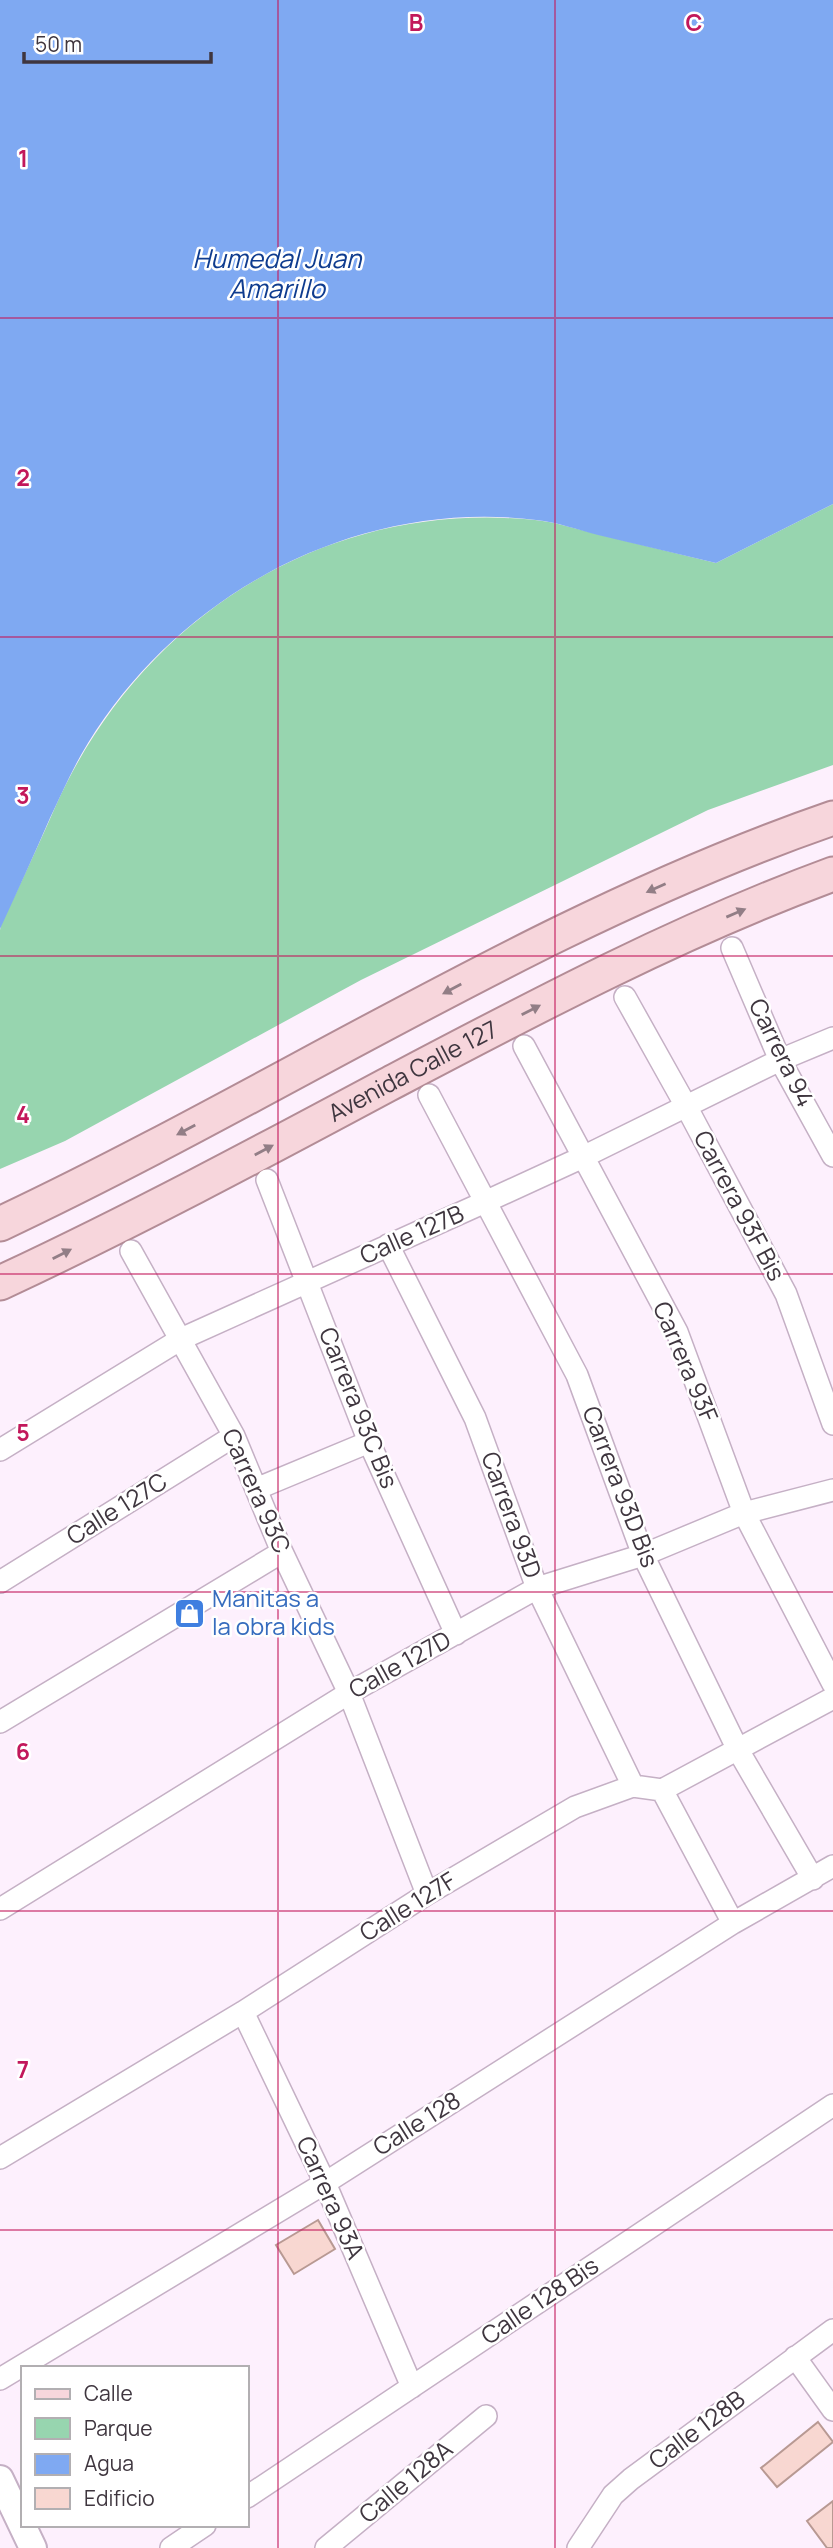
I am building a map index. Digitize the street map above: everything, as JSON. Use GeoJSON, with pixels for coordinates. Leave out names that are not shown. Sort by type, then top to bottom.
{"type":"FeatureCollection","features":[{"type":"Feature","properties":{"kind":"main road"},"geometry":{"type":"LineString","coordinates":[[0,1224],[122,1164],[567,928],[692,872],[833,818]]}},
{"type":"Feature","properties":{"kind":"main road","name":"Avenida Calle 127"},"geometry":{"type":"LineString","coordinates":[[0,1283],[244,1161],[487,1032],[654,948],[833,874]]}},
{"type":"Feature","properties":{"kind":"street","name":"Carrera 94"},"geometry":{"type":"LineString","coordinates":[[732,948],[780,1060],[833,1155]]}},
{"type":"Feature","properties":{"kind":"street","name":"Carrera 93F Bis"},"geometry":{"type":"LineString","coordinates":[[625,997],[687,1106],[786,1294],[833,1424]]}},
{"type":"Feature","properties":{"kind":"street","name":"Calle 127B"},"geometry":{"type":"LineString","coordinates":[[0,1450],[181,1339],[583,1157],[780,1060],[833,1038]]}},
{"type":"Feature","properties":{"kind":"street","name":"Carrera 93F"},"geometry":{"type":"LineString","coordinates":[[524,1045],[677,1332],[744,1513],[833,1684]]}},
{"type":"Feature","properties":{"kind":"street","name":"Carrera 93D Bis"},"geometry":{"type":"LineString","coordinates":[[429,1095],[577,1375],[643,1555],[738,1750],[813,1879]]}},
{"type":"Feature","properties":{"kind":"street","name":"Carrera 93C Bis"},"geometry":{"type":"LineString","coordinates":[[267,1180],[369,1442],[456,1634]]}},
{"type":"Feature","properties":{"kind":"street","name":"Carrera 93D"},"geometry":{"type":"LineString","coordinates":[[388,1245],[475,1418],[537,1588],[633,1786]]}},
{"type":"Feature","properties":{"kind":"street","name":"Carrera 93C"},"geometry":{"type":"LineString","coordinates":[[131,1251],[234,1436],[282,1552],[349,1693],[427,1894]]}},
{"type":"Feature","properties":{"kind":"street","name":"Calle 127C"},"geometry":{"type":"LineString","coordinates":[[0,1582],[234,1436]]}},
{"type":"Feature","properties":{"kind":"street"},"geometry":{"type":"LineString","coordinates":[[256,1489],[369,1442]]}},
{"type":"Feature","properties":{"kind":"street","name":"Calle 127D"},"geometry":{"type":"LineString","coordinates":[[0,1909],[349,1693],[537,1588],[643,1555],[744,1513],[833,1490]]}},
{"type":"Feature","properties":{"kind":"street"},"geometry":{"type":"LineString","coordinates":[[0,1722],[282,1552]]}},
{"type":"Feature","properties":{"kind":"street"},"geometry":{"type":"LineString","coordinates":[[733,1923],[662,1790],[833,1698]]}},
{"type":"Feature","properties":{"kind":"street","name":"Calle 127F"},"geometry":{"type":"LineString","coordinates":[[0,2158],[243,2012],[427,1894],[575,1807],[633,1786],[662,1790]]}},
{"type":"Feature","properties":{"kind":"street","name":"Calle 128"},"geometry":{"type":"LineString","coordinates":[[22,2366],[325,2183],[733,1923],[833,1866]]}},
{"type":"Feature","properties":{"kind":"street","name":"Carrera 93A"},"geometry":{"type":"LineString","coordinates":[[243,2012],[325,2183],[412,2386]]}},
{"type":"Feature","properties":{"kind":"street","name":"Calle 128 Bis"},"geometry":{"type":"LineString","coordinates":[[248,2496],[833,2105]]}},
{"type":"Feature","properties":{"kind":"street","name":"Calle 128B"},"geometry":{"type":"LineString","coordinates":[[578,2548],[613,2495],[631,2479],[833,2330]]}},
{"type":"Feature","properties":{"kind":"street"},"geometry":{"type":"LineString","coordinates":[[795,2357],[833,2410]]}},
{"type":"Feature","properties":{"kind":"street","name":"Calle 128"},"geometry":{"type":"LineString","coordinates":[[0,2379],[21,2366]]}},
{"type":"Feature","properties":{"kind":"street","name":"Calle 128A"},"geometry":{"type":"LineString","coordinates":[[326,2548],[485,2416]]}},
{"type":"Feature","properties":{"kind":"street"},"geometry":{"type":"LineString","coordinates":[[0,2479],[21,2524]]}},
{"type":"Feature","properties":{"kind":"street"},"geometry":{"type":"LineString","coordinates":[[22,2527],[32,2548]]}},
{"type":"Feature","properties":{"kind":"street"},"geometry":{"type":"LineString","coordinates":[[171,2548],[202,2527]]}},
{"type":"Feature","properties":{"kind":"green space"},"geometry":{"type":"Polygon","coordinates":[[[833,504],[833,765],[708,810],[361,980],[65,1141],[0,1169],[0,930],[3,921],[57,803],[94,736],[139,677],[191,625],[250,583],[315,551],[385,529],[458,518],[535,520],[716,563],[833,504]]]}},
{"type":"Feature","properties":{"kind":"water","name":"Humedal Juan Amarillo"},"geometry":{"type":"Polygon","coordinates":[[[0,0],[833,0],[833,504],[716,563],[544,521],[469,517],[404,524],[341,541],[280,567],[224,600],[172,641],[127,689],[77,761],[0,929],[0,0]]]}},
{"type":"Feature","properties":{"kind":"building"},"geometry":{"type":"Polygon","coordinates":[[[318,2220],[335,2249],[294,2274],[276,2245],[318,2220]]]}},
{"type":"Feature","properties":{"kind":"building"},"geometry":{"type":"Polygon","coordinates":[[[818,2422],[833,2442],[777,2487],[761,2468],[818,2422]]]}},
{"type":"Feature","properties":{"kind":"building"},"geometry":{"type":"Polygon","coordinates":[[[833,2501],[833,2548],[827,2548],[807,2521],[833,2501]]]}},
{"type":"Feature","properties":{"kind":"place","name":"Manitas a la obra kids"},"geometry":{"type":"Point","coordinates":[189,1613]}}]}
